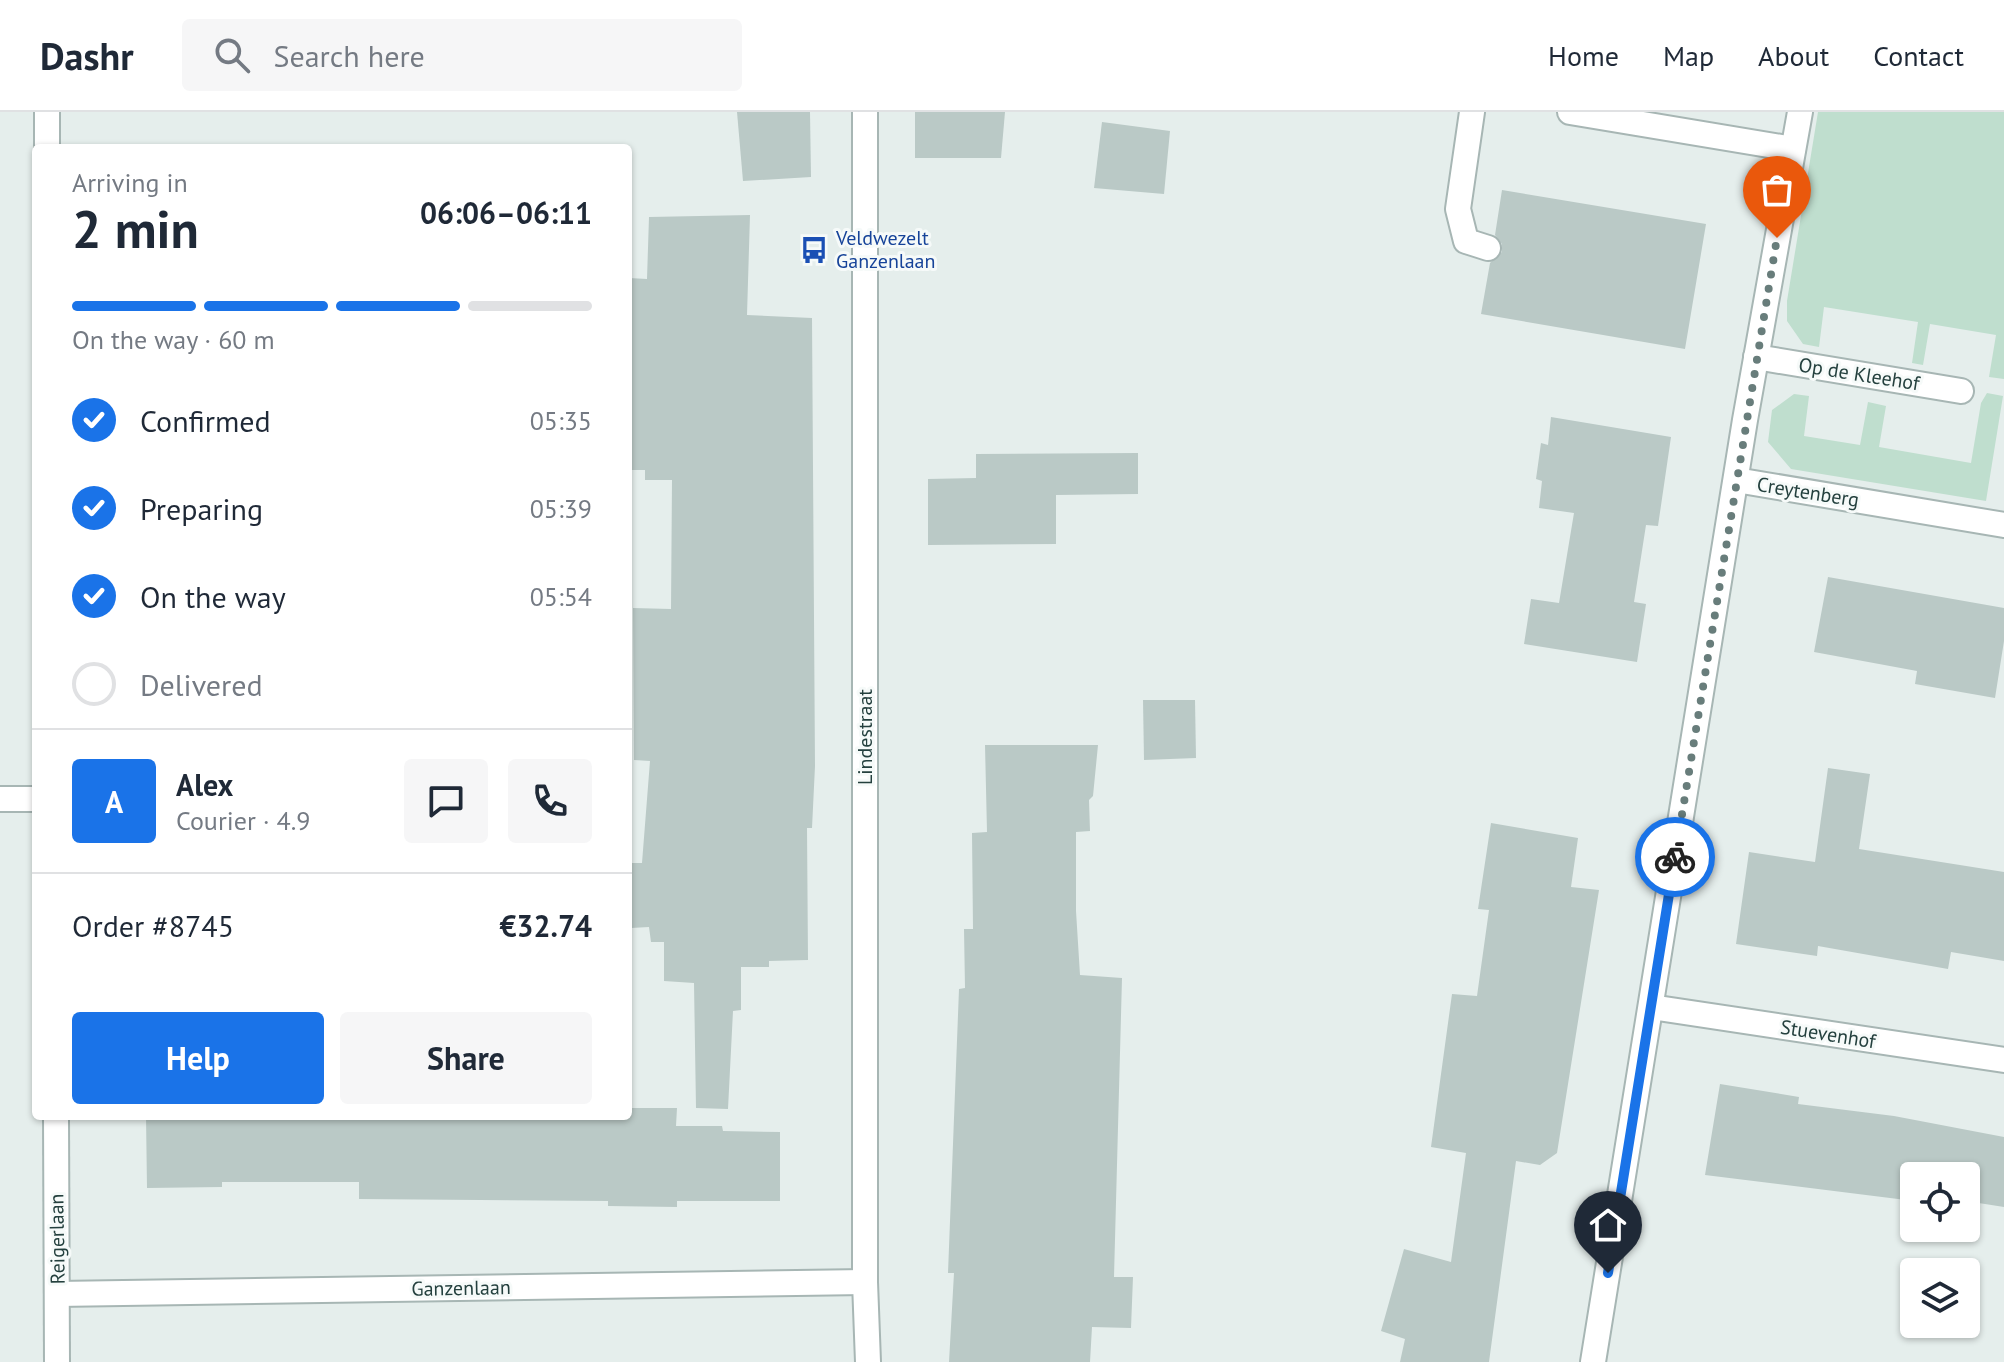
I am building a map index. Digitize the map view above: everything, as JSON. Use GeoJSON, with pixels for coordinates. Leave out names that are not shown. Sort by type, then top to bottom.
{"type":"FeatureCollection","features":[{"type":"Feature","properties":{"kind":"street"},"geometry":{"type":"LineString","coordinates":[[47,112],[47,144]]}},
{"type":"Feature","properties":{"kind":"street","name":"Lindestraat"},"geometry":{"type":"LineString","coordinates":[[865,112],[865,1282],[868,1362]]}},
{"type":"Feature","properties":{"kind":"street"},"geometry":{"type":"LineString","coordinates":[[1472,112],[1458,209],[1466,241],[1488,248]]}},
{"type":"Feature","properties":{"kind":"street"},"geometry":{"type":"LineString","coordinates":[[1570,112],[1793,149]]}},
{"type":"Feature","properties":{"kind":"street"},"geometry":{"type":"LineString","coordinates":[[1736,480],[1800,112]]}},
{"type":"Feature","properties":{"kind":"street","name":"Op de Kleehof"},"geometry":{"type":"LineString","coordinates":[[1756,357],[1961,391]]}},
{"type":"Feature","properties":{"kind":"street","name":"Creytenberg"},"geometry":{"type":"LineString","coordinates":[[1593,1362],[1736,480],[2004,525]]}},
{"type":"Feature","properties":{"kind":"street"},"geometry":{"type":"LineString","coordinates":[[0,799],[32,799]]}},
{"type":"Feature","properties":{"kind":"street","name":"Stuevenhof"},"geometry":{"type":"LineString","coordinates":[[1651,1007],[2004,1060]]}},
{"type":"Feature","properties":{"kind":"street","name":"Reigerlaan"},"geometry":{"type":"LineString","coordinates":[[56,1120],[57,1362]]}},
{"type":"Feature","properties":{"kind":"street","name":"Ganzenlaan"},"geometry":{"type":"LineString","coordinates":[[57,1294],[865,1282]]}},
{"type":"Feature","properties":{"kind":"green space"},"geometry":{"type":"Polygon","coordinates":[[[1818,112],[2004,112],[2004,379],[1989,377],[1996,335],[1930,324],[1923,365],[1912,363],[1918,322],[1824,307],[1819,347],[1803,344],[1787,321],[1787,301],[1818,112]]]}},
{"type":"Feature","properties":{"kind":"green space"},"geometry":{"type":"Polygon","coordinates":[[[1987,393],[2003,396],[1986,501],[1791,469],[1768,442],[1772,410],[1794,394],[1809,396],[1804,436],[1860,445],[1868,402],[1886,406],[1879,447],[1971,463],[1981,403],[1987,393]]]}},
{"type":"Feature","properties":{"kind":"building"},"geometry":{"type":"Polygon","coordinates":[[[737,112],[810,112],[811,177],[743,181],[737,112]]]}},
{"type":"Feature","properties":{"kind":"building"},"geometry":{"type":"Polygon","coordinates":[[[915,112],[1005,112],[1001,158],[915,158],[915,112]]]}},
{"type":"Feature","properties":{"kind":"building"},"geometry":{"type":"Polygon","coordinates":[[[1102,122],[1170,131],[1164,194],[1094,188],[1102,122]]]}},
{"type":"Feature","properties":{"kind":"building"},"geometry":{"type":"Polygon","coordinates":[[[1502,190],[1706,224],[1685,349],[1481,314],[1490,263],[1502,252],[1502,244],[1495,235],[1502,190]]]}},
{"type":"Feature","properties":{"kind":"building"},"geometry":{"type":"Polygon","coordinates":[[[750,215],[747,315],[812,318],[815,766],[812,828],[807,828],[808,960],[769,961],[769,967],[741,967],[741,1010],[733,1011],[728,1109],[696,1108],[694,983],[664,981],[664,942],[651,942],[649,927],[632,928],[632,863],[642,863],[650,761],[634,760],[633,608],[671,609],[672,480],[645,480],[645,470],[632,470],[632,278],[647,279],[649,217],[750,215]]]}},
{"type":"Feature","properties":{"kind":"building"},"geometry":{"type":"Polygon","coordinates":[[[1551,417],[1671,437],[1658,526],[1646,525],[1634,602],[1646,604],[1637,662],[1524,644],[1531,599],[1559,603],[1574,513],[1539,508],[1542,481],[1536,479],[1541,443],[1548,445],[1551,417]]]}},
{"type":"Feature","properties":{"kind":"building"},"geometry":{"type":"Polygon","coordinates":[[[1138,453],[1138,494],[1056,495],[1056,544],[928,545],[928,479],[976,478],[976,454],[1138,453]]]}},
{"type":"Feature","properties":{"kind":"building"},"geometry":{"type":"Polygon","coordinates":[[[1828,577],[2004,608],[2004,641],[1995,698],[1915,684],[1917,671],[1814,652],[1828,577]]]}},
{"type":"Feature","properties":{"kind":"building"},"geometry":{"type":"Polygon","coordinates":[[[1143,700],[1195,700],[1196,758],[1144,760],[1143,700]]]}},
{"type":"Feature","properties":{"kind":"building"},"geometry":{"type":"Polygon","coordinates":[[[985,745],[1098,745],[1093,796],[1089,800],[1090,831],[1076,832],[1080,975],[1122,978],[1114,1277],[1133,1277],[1131,1328],[1092,1327],[1090,1362],[949,1362],[954,1273],[948,1273],[959,989],[965,988],[964,929],[973,929],[972,833],[987,832],[985,745]]]}},
{"type":"Feature","properties":{"kind":"building"},"geometry":{"type":"Polygon","coordinates":[[[1828,768],[1870,774],[1859,849],[2004,872],[2004,961],[1951,952],[1948,969],[1818,946],[1817,956],[1736,944],[1749,852],[1815,862],[1828,768]]]}},
{"type":"Feature","properties":{"kind":"building"},"geometry":{"type":"Polygon","coordinates":[[[1491,823],[1578,838],[1571,887],[1599,890],[1557,1153],[1540,1165],[1516,1161],[1489,1362],[1400,1362],[1405,1339],[1381,1331],[1404,1249],[1451,1262],[1466,1153],[1431,1147],[1452,994],[1477,996],[1489,910],[1478,909],[1491,823]]]}},
{"type":"Feature","properties":{"kind":"building"},"geometry":{"type":"Polygon","coordinates":[[[1720,1084],[1799,1097],[1798,1104],[1894,1116],[2004,1137],[2004,1207],[1980,1203],[1980,1162],[1900,1162],[1900,1199],[1705,1175],[1720,1084]]]}},
{"type":"Feature","properties":{"kind":"building"},"geometry":{"type":"Polygon","coordinates":[[[632,1108],[677,1108],[676,1126],[722,1126],[723,1131],[780,1132],[780,1201],[677,1201],[677,1207],[608,1206],[608,1201],[359,1199],[359,1182],[222,1182],[222,1187],[147,1188],[146,1120],[632,1120],[632,1108]]]}},
{"type":"Feature","properties":{"kind":"way so far"},"geometry":{"type":"LineString","coordinates":[[1675,857],[1777,238]]}},
{"type":"Feature","properties":{"kind":"place","name":"Veldwezelt Ganzenlaan"},"geometry":{"type":"Point","coordinates":[814,250]}},
{"type":"Feature","properties":{"kind":"route"},"geometry":{"type":"LineString","coordinates":[[1608,1273],[1675,857]]}}]}
